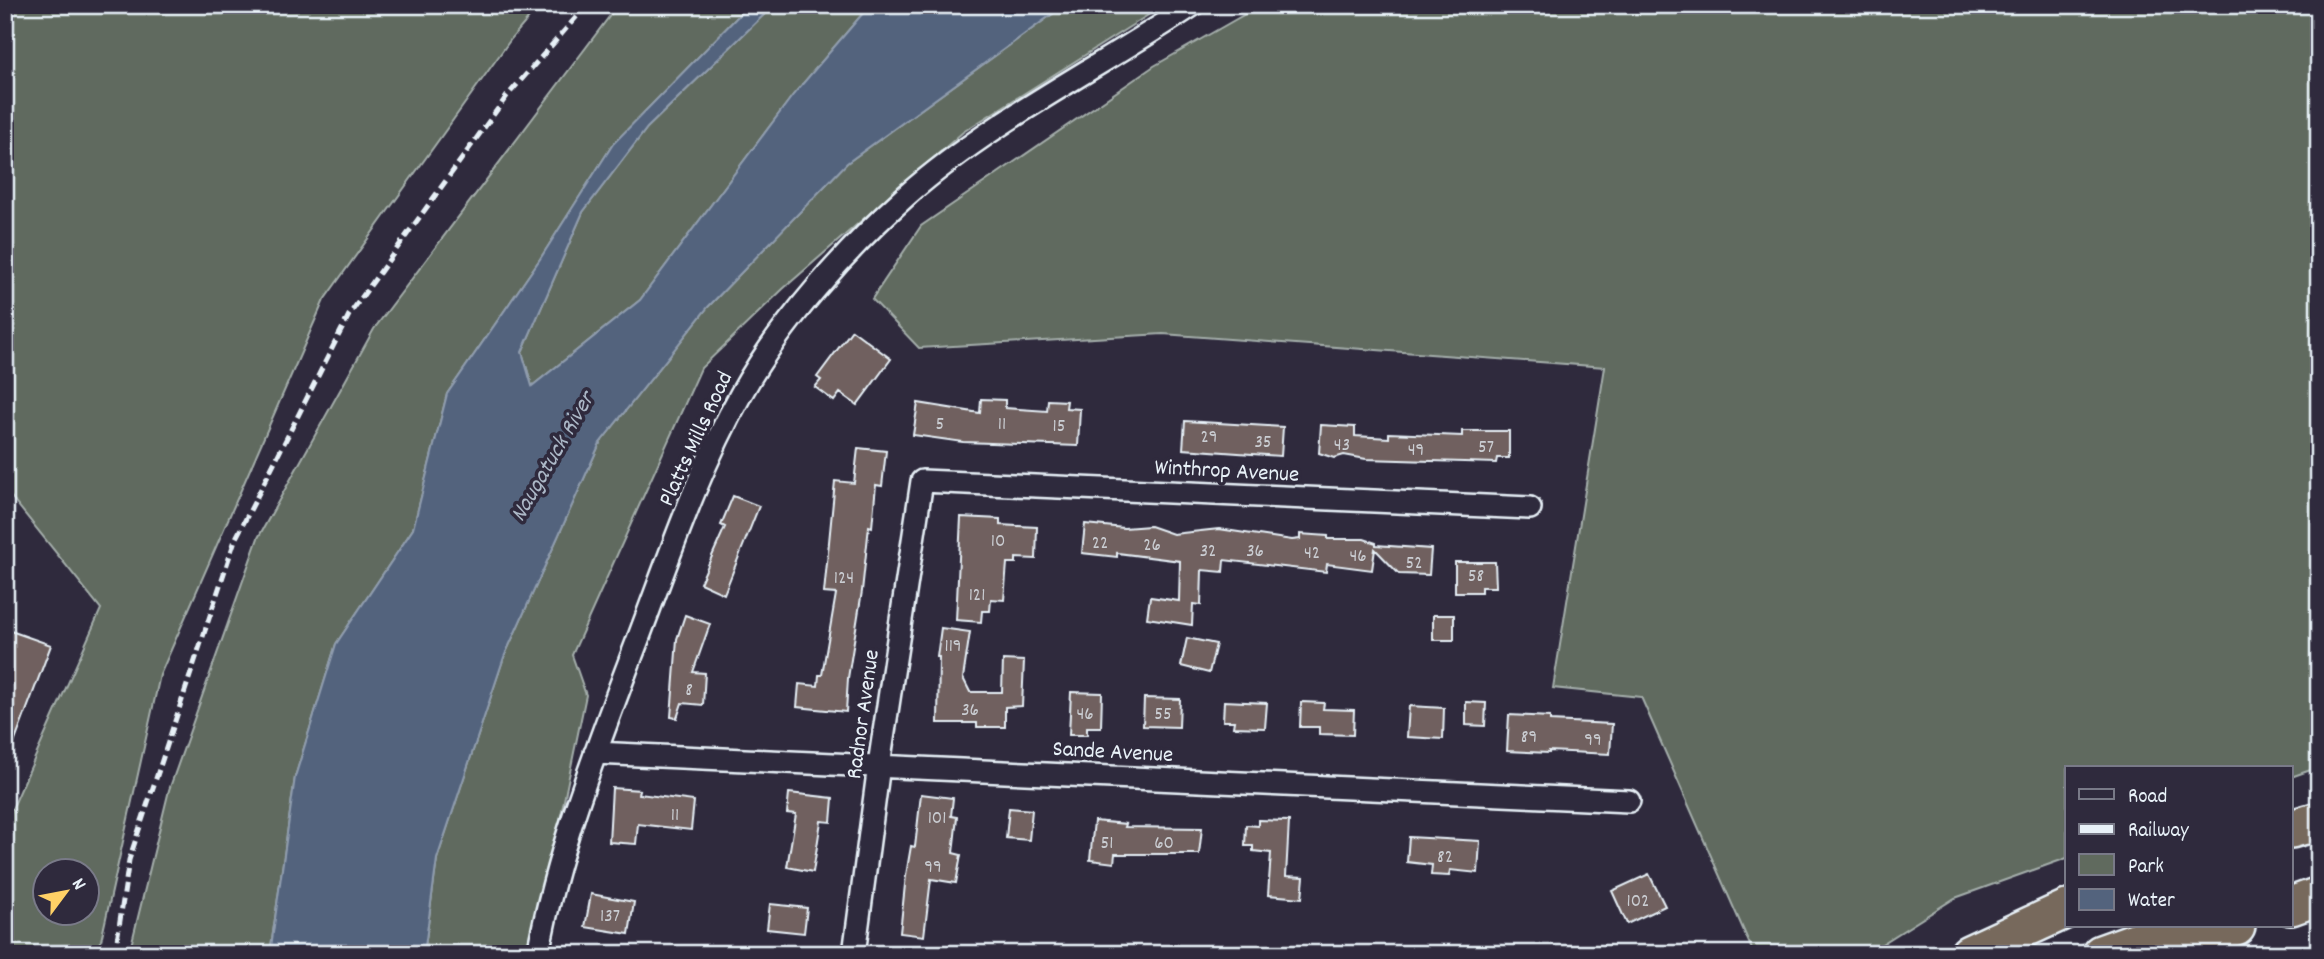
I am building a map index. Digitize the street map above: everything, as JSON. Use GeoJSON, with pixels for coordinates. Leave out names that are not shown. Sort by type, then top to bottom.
{"type":"FeatureCollection","features":[{"type":"Feature","properties":{"kind":"highway"},"geometry":{"type":"LineString","coordinates":[[2292,829],[2319,821]]}},
{"type":"Feature","properties":{"kind":"highway"},"geometry":{"type":"LineString","coordinates":[[2292,891],[2319,883]]}},
{"type":"Feature","properties":{"kind":"highway"},"geometry":{"type":"LineString","coordinates":[[2292,906],[2319,896]]}},
{"type":"Feature","properties":{"kind":"highway"},"geometry":{"type":"LineString","coordinates":[[1969,954],[2065,910]]}},
{"type":"Feature","properties":{"kind":"highway"},"geometry":{"type":"LineString","coordinates":[[2101,954],[2173,928]]}},
{"type":"Feature","properties":{"kind":"highway"},"geometry":{"type":"LineString","coordinates":[[2160,954],[2231,928]]}},
{"type":"Feature","properties":{"kind":"street","name":"Platts Mills Road"},"geometry":{"type":"LineString","coordinates":[[538,954],[555,872],[595,753],[702,472],[742,392],[783,332],[842,260],[877,223],[943,166],[1012,117],[1193,5]]}},
{"type":"Feature","properties":{"kind":"street","name":"Winthrop Avenue"},"geometry":{"type":"LineString","coordinates":[[922,481],[1530,508]]}},
{"type":"Feature","properties":{"kind":"street","name":"Radnor Avenue"},"geometry":{"type":"LineString","coordinates":[[854,954],[879,765],[922,481]]}},
{"type":"Feature","properties":{"kind":"street","name":"Sande Avenue"},"geometry":{"type":"LineString","coordinates":[[595,753],[1629,802]]}},
{"type":"Feature","properties":{"kind":"green space"},"geometry":{"type":"Polygon","coordinates":[[[5,5],[540,5],[511,39],[324,300],[160,675],[98,954],[5,954],[5,825],[101,609],[5,489],[5,5]]]}},
{"type":"Feature","properties":{"kind":"green space"},"geometry":{"type":"Polygon","coordinates":[[[618,5],[749,5],[613,144],[540,259],[447,394],[413,529],[336,644],[295,777],[270,954],[129,954],[169,790],[258,538],[374,329],[618,5]]]}},
{"type":"Feature","properties":{"kind":"green space"},"geometry":{"type":"Polygon","coordinates":[[[774,5],[870,5],[793,95],[640,300],[532,386],[522,352],[583,212],[647,128],[774,5]]]}},
{"type":"Feature","properties":{"kind":"green space"},"geometry":{"type":"Polygon","coordinates":[[[1065,5],[1164,5],[963,132],[783,289],[701,368],[572,655],[586,695],[532,954],[424,954],[437,859],[504,657],[600,443],[708,307],[847,163],[1065,5]]]}},
{"type":"Feature","properties":{"kind":"green space"},"geometry":{"type":"Polygon","coordinates":[[[1261,5],[2319,5],[2319,767],[2292,777],[2292,766],[2065,766],[2065,859],[1955,898],[1866,954],[1754,954],[1641,697],[1553,688],[1605,367],[1163,334],[919,348],[872,299],[921,226],[1154,66],[1261,5]]]}},
{"type":"Feature","properties":{"kind":"water","name":"Naugatuck River"},"geometry":{"type":"Polygon","coordinates":[[[749,5],[774,5],[647,128],[583,212],[522,352],[532,386],[640,300],[793,95],[870,5],[1065,5],[847,163],[708,307],[600,443],[504,657],[437,859],[424,954],[270,954],[295,777],[336,644],[413,529],[447,394],[540,259],[613,144],[749,5]]]}},
{"type":"Feature","properties":{"kind":"building"},"geometry":{"type":"Polygon","coordinates":[[[852,330],[891,359],[857,405],[840,393],[834,401],[815,387],[821,380],[817,377],[852,330]]]}},
{"type":"Feature","properties":{"kind":"building"},"geometry":{"type":"Polygon","coordinates":[[[981,399],[1005,400],[1005,408],[1047,411],[1048,400],[1067,401],[1066,408],[1080,409],[1078,446],[963,442],[913,435],[918,403],[980,413],[981,399]]]}},
{"type":"Feature","properties":{"kind":"building"},"geometry":{"type":"Polygon","coordinates":[[[1185,421],[1283,427],[1281,456],[1183,449],[1185,421]]]}},
{"type":"Feature","properties":{"kind":"building"},"geometry":{"type":"Polygon","coordinates":[[[1321,425],[1355,427],[1355,436],[1389,438],[1389,433],[1462,436],[1462,431],[1509,431],[1509,458],[1497,458],[1496,463],[1366,459],[1344,455],[1334,458],[1319,453],[1321,425]]]}},
{"type":"Feature","properties":{"kind":"building"},"geometry":{"type":"Polygon","coordinates":[[[858,448],[886,451],[882,486],[876,485],[872,527],[869,526],[848,678],[846,712],[797,707],[799,684],[818,686],[819,675],[822,675],[836,594],[824,593],[835,481],[854,483],[858,448]]]}},
{"type":"Feature","properties":{"kind":"building"},"geometry":{"type":"Polygon","coordinates":[[[733,496],[759,506],[724,594],[700,583],[725,527],[721,525],[733,496]]]}},
{"type":"Feature","properties":{"kind":"building"},"geometry":{"type":"Polygon","coordinates":[[[961,517],[1000,519],[1000,525],[1037,527],[1036,559],[1016,558],[1016,563],[1007,563],[1004,600],[991,599],[990,611],[982,611],[981,622],[956,620],[961,517]]]}},
{"type":"Feature","properties":{"kind":"building"},"geometry":{"type":"Polygon","coordinates":[[[1085,524],[1124,528],[1150,526],[1173,534],[1219,529],[1292,540],[1300,539],[1300,534],[1328,536],[1328,539],[1364,539],[1376,545],[1431,549],[1429,575],[1399,574],[1375,549],[1372,570],[1327,564],[1326,572],[1224,560],[1223,572],[1202,570],[1201,605],[1193,604],[1192,625],[1147,618],[1150,597],[1179,601],[1180,561],[1117,553],[1117,557],[1082,553],[1085,524]]]}},
{"type":"Feature","properties":{"kind":"building"},"geometry":{"type":"Polygon","coordinates":[[[1455,562],[1495,562],[1496,587],[1481,587],[1481,592],[1455,592],[1455,562]]]}},
{"type":"Feature","properties":{"kind":"building"},"geometry":{"type":"Polygon","coordinates":[[[685,615],[710,624],[693,672],[705,673],[703,705],[682,703],[677,718],[671,717],[677,639],[685,615]]]}},
{"type":"Feature","properties":{"kind":"building"},"geometry":{"type":"Polygon","coordinates":[[[1433,615],[1454,615],[1454,640],[1433,640],[1433,615]]]}},
{"type":"Feature","properties":{"kind":"building"},"geometry":{"type":"Polygon","coordinates":[[[941,628],[970,632],[963,678],[970,692],[1002,692],[1003,660],[1024,661],[1022,706],[1005,707],[1005,727],[977,727],[977,723],[938,723],[937,657],[941,628]]]}},
{"type":"Feature","properties":{"kind":"building"},"geometry":{"type":"Polygon","coordinates":[[[5,629],[51,645],[7,762],[5,762],[5,629]]]}},
{"type":"Feature","properties":{"kind":"building"},"geometry":{"type":"Polygon","coordinates":[[[1187,638],[1216,644],[1209,673],[1181,666],[1187,638]]]}},
{"type":"Feature","properties":{"kind":"building"},"geometry":{"type":"Polygon","coordinates":[[[1071,692],[1102,693],[1101,727],[1087,727],[1087,735],[1069,735],[1071,692]]]}},
{"type":"Feature","properties":{"kind":"building"},"geometry":{"type":"Polygon","coordinates":[[[1144,698],[1180,699],[1179,727],[1143,726],[1144,698]]]}},
{"type":"Feature","properties":{"kind":"building"},"geometry":{"type":"Polygon","coordinates":[[[1224,701],[1267,703],[1265,728],[1233,727],[1234,721],[1223,721],[1224,701]]]}},
{"type":"Feature","properties":{"kind":"building"},"geometry":{"type":"Polygon","coordinates":[[[1301,702],[1324,703],[1323,709],[1354,710],[1353,735],[1319,734],[1319,727],[1300,727],[1301,702]]]}},
{"type":"Feature","properties":{"kind":"building"},"geometry":{"type":"Polygon","coordinates":[[[1466,702],[1486,703],[1485,726],[1466,725],[1466,702]]]}},
{"type":"Feature","properties":{"kind":"building"},"geometry":{"type":"Polygon","coordinates":[[[1409,706],[1444,708],[1443,739],[1407,737],[1409,706]]]}},
{"type":"Feature","properties":{"kind":"building"},"geometry":{"type":"Polygon","coordinates":[[[1509,715],[1550,717],[1550,721],[1612,724],[1610,754],[1507,751],[1509,715]]]}},
{"type":"Feature","properties":{"kind":"building"},"geometry":{"type":"Polygon","coordinates":[[[612,788],[640,790],[639,794],[694,801],[691,830],[638,824],[636,844],[609,842],[612,788]]]}},
{"type":"Feature","properties":{"kind":"building"},"geometry":{"type":"Polygon","coordinates":[[[789,793],[833,798],[831,822],[821,821],[813,872],[787,867],[796,814],[787,813],[789,793]]]}},
{"type":"Feature","properties":{"kind":"building"},"geometry":{"type":"Polygon","coordinates":[[[921,794],[953,798],[951,816],[957,817],[953,853],[961,855],[956,883],[931,879],[924,936],[900,933],[906,875],[911,846],[915,847],[921,794]]]}},
{"type":"Feature","properties":{"kind":"building"},"geometry":{"type":"Polygon","coordinates":[[[1009,808],[1032,810],[1029,840],[1006,838],[1009,808]]]}},
{"type":"Feature","properties":{"kind":"building"},"geometry":{"type":"Polygon","coordinates":[[[1258,820],[1289,821],[1286,876],[1304,877],[1302,898],[1268,895],[1271,853],[1253,851],[1253,846],[1245,846],[1246,825],[1258,826],[1258,820]]]}},
{"type":"Feature","properties":{"kind":"building"},"geometry":{"type":"Polygon","coordinates":[[[1094,821],[1126,824],[1125,827],[1202,828],[1199,854],[1115,854],[1114,863],[1090,860],[1094,821]]]}},
{"type":"Feature","properties":{"kind":"building"},"geometry":{"type":"Polygon","coordinates":[[[1409,837],[1480,841],[1478,873],[1450,870],[1449,876],[1431,875],[1432,865],[1407,862],[1409,837]]]}},
{"type":"Feature","properties":{"kind":"building"},"geometry":{"type":"Polygon","coordinates":[[[1649,874],[1665,906],[1627,924],[1612,891],[1649,874]]]}},
{"type":"Feature","properties":{"kind":"building"},"geometry":{"type":"Polygon","coordinates":[[[591,894],[634,902],[629,934],[585,927],[591,894]]]}},
{"type":"Feature","properties":{"kind":"building"},"geometry":{"type":"Polygon","coordinates":[[[770,904],[807,908],[804,933],[767,929],[770,904]]]}},
{"type":"Feature","properties":{"kind":"railway"},"geometry":{"type":"LineString","coordinates":[[115,954],[129,860],[235,540],[349,315],[507,96],[587,5]]}}]}
